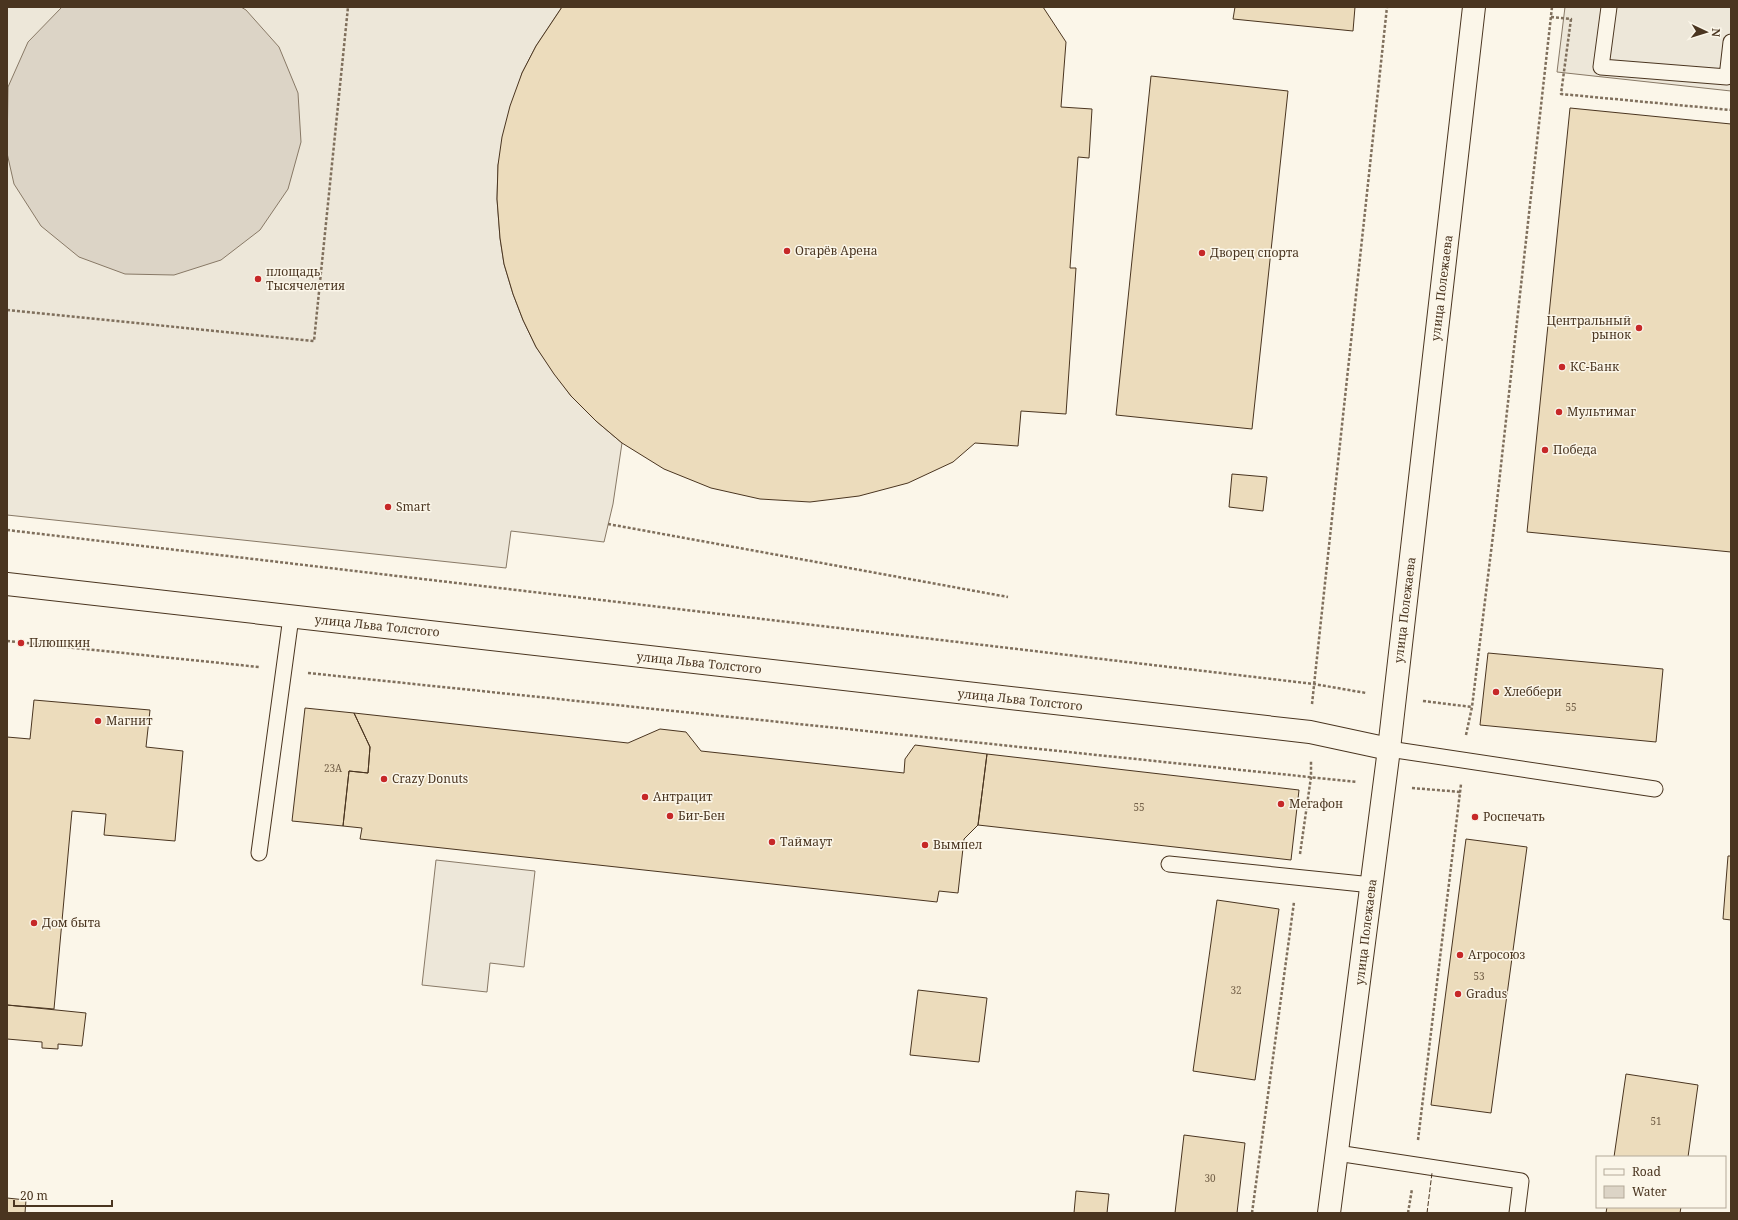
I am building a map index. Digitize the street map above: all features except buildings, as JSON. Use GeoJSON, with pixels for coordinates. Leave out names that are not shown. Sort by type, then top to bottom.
{"type":"FeatureCollection","features":[{"type":"Feature","properties":{"kind":"street","name":"улица Полежаева"},"geometry":{"type":"LineString","coordinates":[[1329,1213],[1389,749],[1474,7]]}},
{"type":"Feature","properties":{"kind":"street","name":"улица Льва Толстого"},"geometry":{"type":"LineString","coordinates":[[7,584],[1310,732],[1389,749]]}},
{"type":"Feature","properties":{"kind":"lane"},"geometry":{"type":"LineString","coordinates":[[1609,7],[1602,66],[1727,77],[1731,42]]}},
{"type":"Feature","properties":{"kind":"lane"},"geometry":{"type":"LineString","coordinates":[[259,853],[291,617]]}},
{"type":"Feature","properties":{"kind":"lane"},"geometry":{"type":"LineString","coordinates":[[1389,749],[1655,789]]}},
{"type":"Feature","properties":{"kind":"lane"},"geometry":{"type":"LineString","coordinates":[[1170,864],[1297,878],[1372,884]]}},
{"type":"Feature","properties":{"kind":"lane"},"geometry":{"type":"LineString","coordinates":[[1337,1154],[1521,1181],[1517,1213]]}},
{"type":"Feature","properties":{"kind":"path"},"geometry":{"type":"LineString","coordinates":[[7,310],[314,341],[348,7]]}},
{"type":"Feature","properties":{"kind":"path"},"geometry":{"type":"LineString","coordinates":[[1252,1213],[1311,776],[1310,732],[1314,684],[1387,7]]}},
{"type":"Feature","properties":{"kind":"path"},"geometry":{"type":"LineString","coordinates":[[1415,1165],[1461,792],[1461,760],[1472,707],[1495,519],[1552,7]]}},
{"type":"Feature","properties":{"kind":"path"},"geometry":{"type":"LineString","coordinates":[[1551,17],[1571,19]]}},
{"type":"Feature","properties":{"kind":"path"},"geometry":{"type":"LineString","coordinates":[[608,524],[1008,597]]}},
{"type":"Feature","properties":{"kind":"path"},"geometry":{"type":"LineString","coordinates":[[7,530],[1314,684],[1395,698],[1472,707]]}},
{"type":"Feature","properties":{"kind":"path"},"geometry":{"type":"LineString","coordinates":[[7,641],[1461,792]]}},
{"type":"Feature","properties":{"kind":"shaded area","name":"площадь Тысячелетия"},"geometry":{"type":"Polygon","coordinates":[[[7,7],[562,7],[536,46],[522,73],[498,165],[497,199],[500,238],[504,264],[513,294],[536,347],[571,396],[596,421],[622,443],[613,504],[604,542],[511,531],[506,568],[7,515],[7,7]]]}},
{"type":"Feature","properties":{"kind":"shaded area"},"geometry":{"type":"Polygon","coordinates":[[[1565,7],[1731,7],[1731,91],[1557,72],[1565,7]]]}},
{"type":"Feature","properties":{"kind":"shaded area"},"geometry":{"type":"Polygon","coordinates":[[[436,860],[535,871],[524,967],[490,963],[487,992],[422,985],[436,860]]]}},
{"type":"Feature","properties":{"kind":"water"},"geometry":{"type":"Polygon","coordinates":[[[62,7],[241,7],[246,10],[279,47],[298,93],[301,142],[288,189],[260,230],[221,260],[174,275],[125,274],[79,257],[41,226],[14,184],[7,153],[8,87],[28,42],[62,7]]]}},
{"type":"Feature","properties":{"kind":"fence"},"geometry":{"type":"LineString","coordinates":[[1427,1213],[1432,1173]]}},
{"type":"Feature","properties":{"kind":"place","name":"Огарёв Арена"},"geometry":{"type":"Point","coordinates":[787,251]}},
{"type":"Feature","properties":{"kind":"place","name":"Дворец cпорта"},"geometry":{"type":"Point","coordinates":[1202,253]}},
{"type":"Feature","properties":{"kind":"place","name":"площадь Тысячелетия"},"geometry":{"type":"Point","coordinates":[258,279]}},
{"type":"Feature","properties":{"kind":"place","name":"Центральный рынок"},"geometry":{"type":"Point","coordinates":[1639,328]}},
{"type":"Feature","properties":{"kind":"place","name":"КС-Банк"},"geometry":{"type":"Point","coordinates":[1562,367]}},
{"type":"Feature","properties":{"kind":"place","name":"Мультимаг"},"geometry":{"type":"Point","coordinates":[1559,412]}},
{"type":"Feature","properties":{"kind":"place","name":"Победа"},"geometry":{"type":"Point","coordinates":[1545,450]}},
{"type":"Feature","properties":{"kind":"place","name":"Smart"},"geometry":{"type":"Point","coordinates":[388,507]}},
{"type":"Feature","properties":{"kind":"place","name":"Плюшкин"},"geometry":{"type":"Point","coordinates":[21,643]}},
{"type":"Feature","properties":{"kind":"place","name":"Хлеббери"},"geometry":{"type":"Point","coordinates":[1496,692]}},
{"type":"Feature","properties":{"kind":"place","name":"Магнит"},"geometry":{"type":"Point","coordinates":[98,721]}},
{"type":"Feature","properties":{"kind":"place","name":"Crazy Donuts"},"geometry":{"type":"Point","coordinates":[384,779]}},
{"type":"Feature","properties":{"kind":"place","name":"Антрацит"},"geometry":{"type":"Point","coordinates":[645,797]}},
{"type":"Feature","properties":{"kind":"place","name":"Мегафон"},"geometry":{"type":"Point","coordinates":[1281,804]}},
{"type":"Feature","properties":{"kind":"place","name":"Биг-Бен"},"geometry":{"type":"Point","coordinates":[670,816]}},
{"type":"Feature","properties":{"kind":"place","name":"Роспечать"},"geometry":{"type":"Point","coordinates":[1475,817]}},
{"type":"Feature","properties":{"kind":"place","name":"Таймаут"},"geometry":{"type":"Point","coordinates":[772,842]}},
{"type":"Feature","properties":{"kind":"place","name":"Вымпел"},"geometry":{"type":"Point","coordinates":[925,845]}},
{"type":"Feature","properties":{"kind":"place","name":"Дом быта"},"geometry":{"type":"Point","coordinates":[34,923]}},
{"type":"Feature","properties":{"kind":"place","name":"Агросоюз"},"geometry":{"type":"Point","coordinates":[1460,955]}},
{"type":"Feature","properties":{"kind":"place","name":"Gradus"},"geometry":{"type":"Point","coordinates":[1458,994]}}]}
